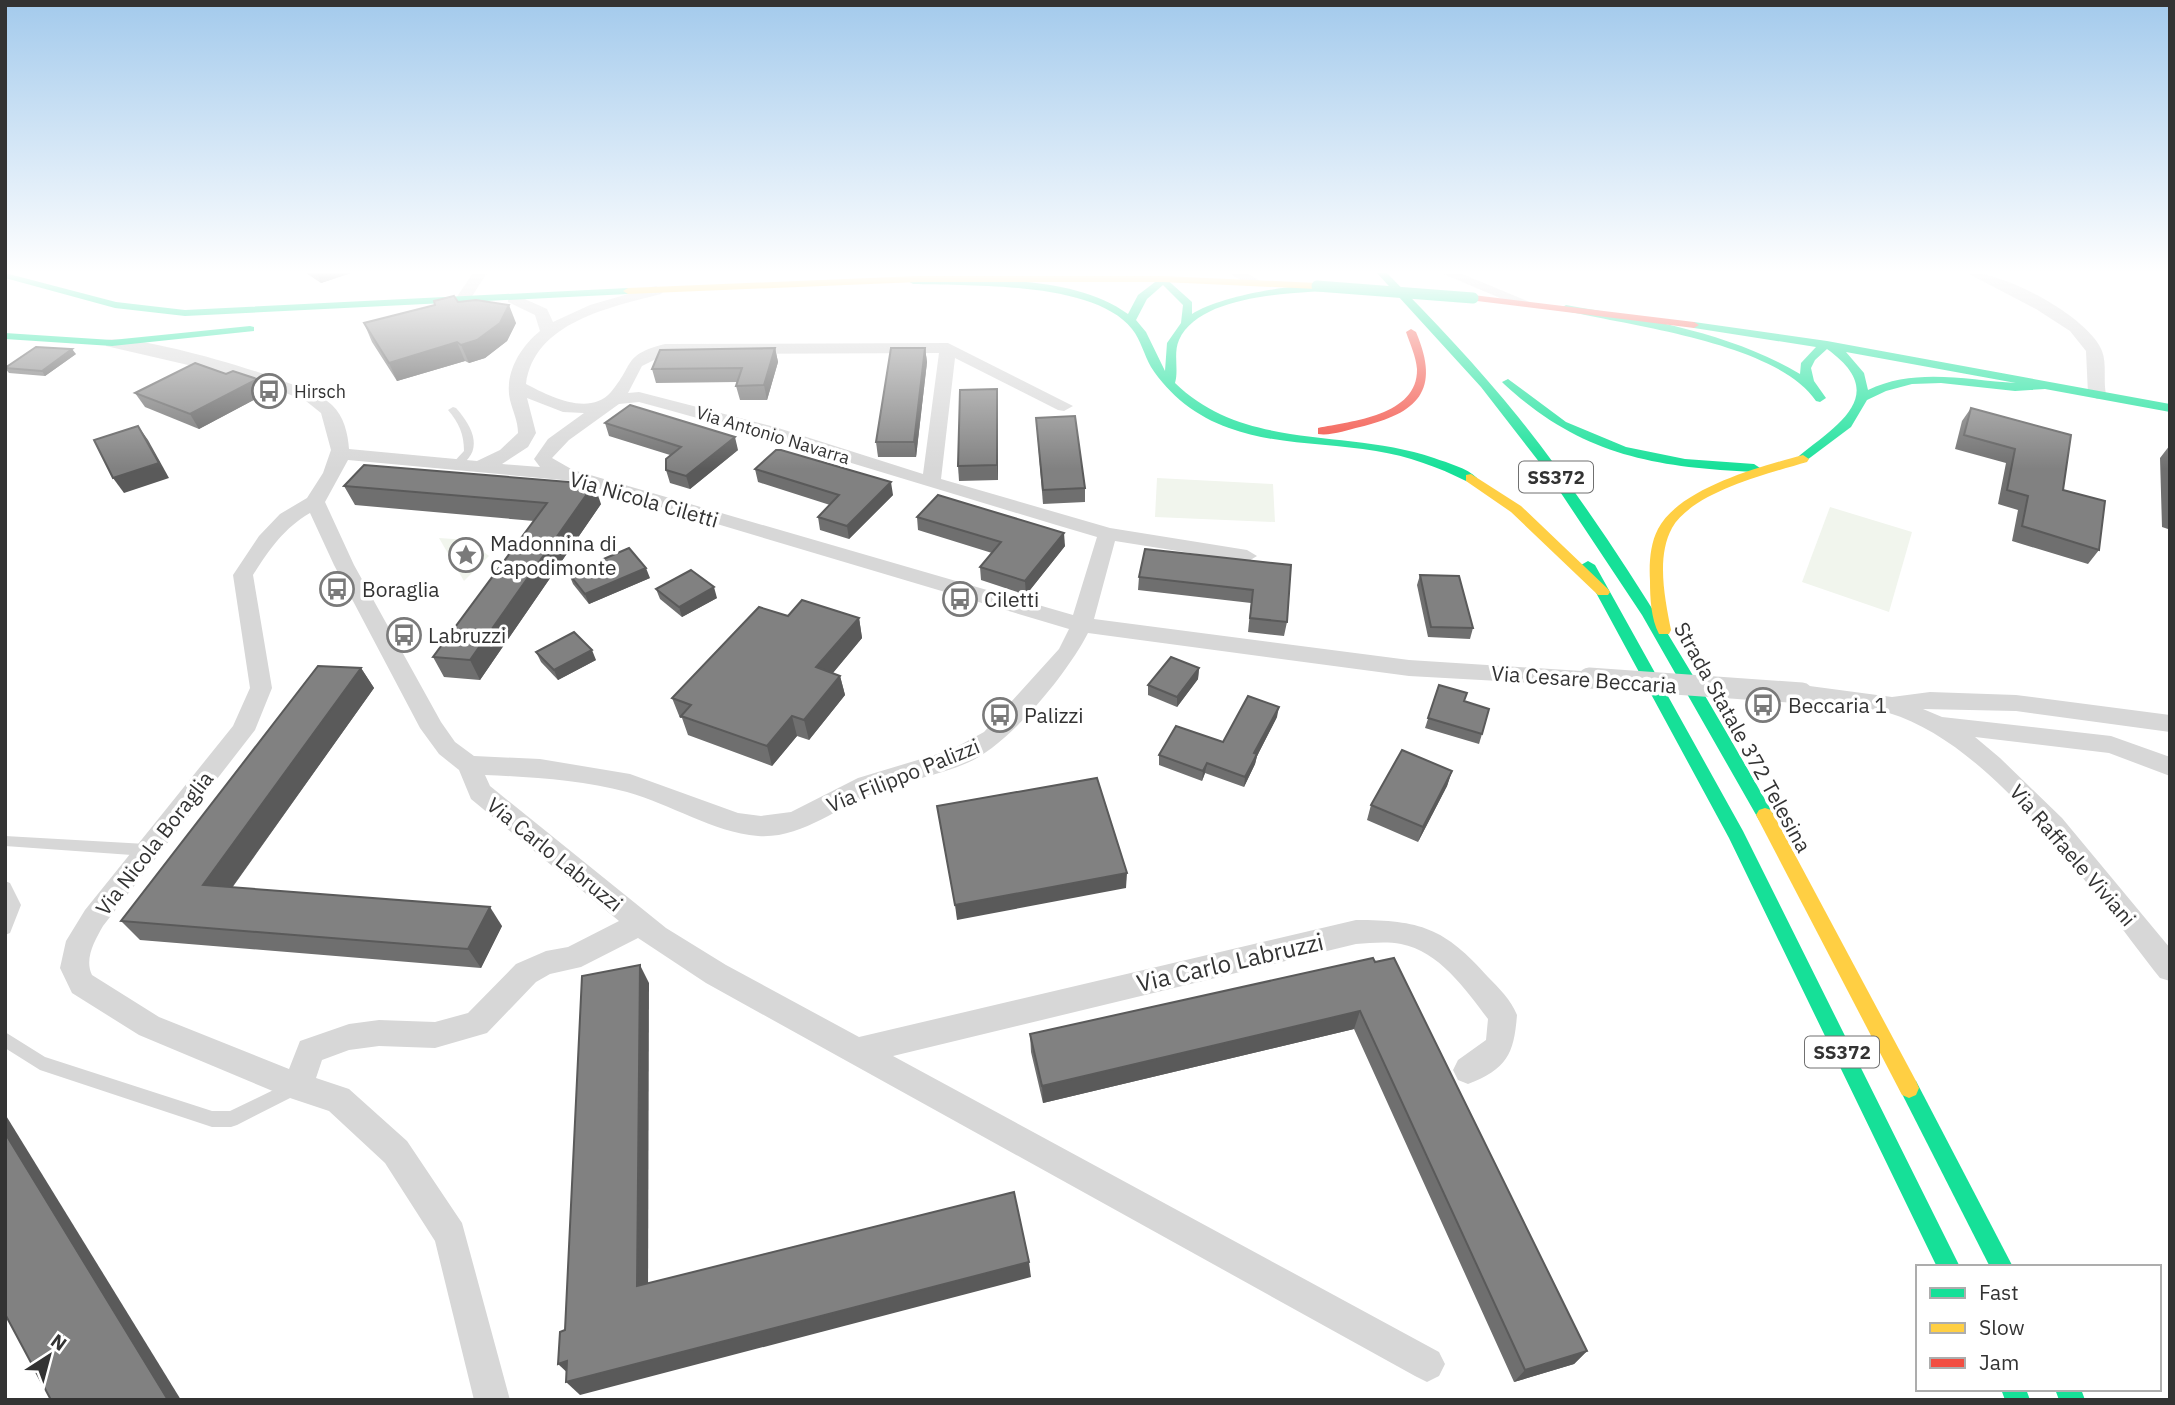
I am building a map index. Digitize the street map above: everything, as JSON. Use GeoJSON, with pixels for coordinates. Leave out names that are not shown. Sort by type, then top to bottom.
{"type":"FeatureCollection","features":[{"type":"Feature","properties":{"kind":"main road"},"geometry":{"type":"LineString","coordinates":[[44,339],[112,343],[180,339]]}},
{"type":"Feature","properties":{"kind":"main road"},"geometry":{"type":"LineString","coordinates":[[1145,339],[1157,368],[1191,402],[1214,418],[1245,429],[1397,451],[1445,467],[1500,495],[1536,527],[1568,563],[1607,596]]}},
{"type":"Feature","properties":{"kind":"main road"},"geometry":{"type":"LineString","coordinates":[[1171,381],[1173,339]]}},
{"type":"Feature","properties":{"kind":"main road"},"geometry":{"type":"LineString","coordinates":[[1294,437],[1370,421],[1409,397],[1421,380],[1421,359],[1411,339]]}},
{"type":"Feature","properties":{"kind":"main road"},"geometry":{"type":"LineString","coordinates":[[1418,339],[1438,359]]}},
{"type":"Feature","properties":{"kind":"main road","name":"Strada Statale 372 Telesina"},"geometry":{"type":"LineString","coordinates":[[1443,339],[1532,443],[1667,642],[1799,879],[2001,1265]]}},
{"type":"Feature","properties":{"kind":"main road"},"geometry":{"type":"LineString","coordinates":[[1463,339],[1542,415],[1581,435],[1653,460],[1690,465],[1781,468]]}},
{"type":"Feature","properties":{"kind":"main road"},"geometry":{"type":"LineString","coordinates":[[1711,339],[1732,343],[1768,357],[1810,384]]}},
{"type":"Feature","properties":{"kind":"main road"},"geometry":{"type":"LineString","coordinates":[[1788,339],[2170,408]]}},
{"type":"Feature","properties":{"kind":"main road"},"geometry":{"type":"LineString","coordinates":[[1827,344],[1805,362],[1804,372],[1828,413],[1831,436]]}},
{"type":"Feature","properties":{"kind":"main road"},"geometry":{"type":"LineString","coordinates":[[1667,642],[1658,603],[1658,559],[1665,527],[1696,499],[1743,479],[1781,468],[1822,448],[1831,436],[1847,424],[1862,398],[1866,386],[1860,372],[1827,344]]}},
{"type":"Feature","properties":{"kind":"main road"},"geometry":{"type":"LineString","coordinates":[[1862,398],[1891,385],[1924,380],[1959,380],[2015,387],[2051,385]]}},
{"type":"Feature","properties":{"kind":"main road","name":"SS372"},"geometry":{"type":"LineString","coordinates":[[1566,532],[1607,596],[1640,663],[1737,836],[1948,1265]]}},
{"type":"Feature","properties":{"kind":"street"},"geometry":{"type":"LineString","coordinates":[[480,467],[512,451],[527,434],[529,425],[520,401],[518,375],[529,351],[543,339]]}},
{"type":"Feature","properties":{"kind":"street"},"geometry":{"type":"LineString","coordinates":[[2088,339],[2094,349],[2097,394]]}},
{"type":"Feature","properties":{"kind":"street"},"geometry":{"type":"LineString","coordinates":[[112,343],[205,361],[311,397],[328,410],[337,431],[340,454],[315,502]]}},
{"type":"Feature","properties":{"kind":"street"},"geometry":{"type":"LineString","coordinates":[[931,483],[948,348]]}},
{"type":"Feature","properties":{"kind":"street"},"geometry":{"type":"LineString","coordinates":[[575,476],[549,466],[543,459],[547,450],[614,399],[637,361],[650,352],[665,349],[948,348],[1064,406]]}},
{"type":"Feature","properties":{"kind":"street","name":"Via Antonio Navarra"},"geometry":{"type":"LineString","coordinates":[[519,387],[548,402],[569,408],[588,408],[614,399],[639,397],[769,431],[931,483],[1108,534],[1247,556]]}},
{"type":"Feature","properties":{"kind":"street","name":"Via Nicola Ciletti"},"geometry":{"type":"LineString","coordinates":[[340,454],[575,476],[902,575],[1082,625]]}},
{"type":"Feature","properties":{"kind":"street","name":"Via Carlo Labruzzi"},"geometry":{"type":"LineString","coordinates":[[315,502],[344,565],[432,728],[447,748],[469,765],[480,792],[640,923],[716,974],[1427,1364]]}},
{"type":"Feature","properties":{"kind":"street","name":"Via Nicola Boraglia"},"geometry":{"type":"LineString","coordinates":[[298,1087],[149,1026],[82,985],[74,968],[80,941],[94,918],[243,730],[255,707],[261,688],[244,595],[243,575],[266,540],[287,518],[315,502]]}},
{"type":"Feature","properties":{"kind":"street"},"geometry":{"type":"LineString","coordinates":[[1082,625],[1089,591],[1108,534]]}},
{"type":"Feature","properties":{"kind":"street","name":"Via Cesare Beccaria"},"geometry":{"type":"LineString","coordinates":[[1082,625],[1409,668],[1802,693],[1892,705],[1930,700],[2016,702],[2170,724]]}},
{"type":"Feature","properties":{"kind":"street","name":"Via Filippo Palizzi"},"geometry":{"type":"LineString","coordinates":[[469,765],[540,768],[630,783],[736,823],[761,826],[795,821],[867,785],[960,757],[992,738],[1067,653],[1082,625]]}},
{"type":"Feature","properties":{"kind":"street","name":"Via Raffaele Viviani"},"geometry":{"type":"LineString","coordinates":[[1892,705],[1936,724],[1992,764],[2053,825],[2170,969]]}},
{"type":"Feature","properties":{"kind":"street","name":"Via Raffaele Viviani"},"geometry":{"type":"LineString","coordinates":[[1936,724],[2110,745],[2170,767]]}},
{"type":"Feature","properties":{"kind":"street"},"geometry":{"type":"LineString","coordinates":[[492,1400],[462,1292],[450,1235],[424,1191],[396,1152],[338,1099],[298,1087],[310,1051],[349,1037],[379,1033],[435,1035],[477,1024],[526,973],[546,962],[571,959],[640,923]]}},
{"type":"Feature","properties":{"kind":"street","name":"Via Carlo Labruzzi"},"geometry":{"type":"LineString","coordinates":[[859,1051],[1356,932],[1402,932],[1437,946],[1472,978],[1503,1014],[1500,1047],[1468,1070]]}},
{"type":"Feature","properties":{"kind":"lane"},"geometry":{"type":"LineString","coordinates":[[453,410],[464,422],[469,435],[469,452],[456,465]]}},
{"type":"Feature","properties":{"kind":"lane"},"geometry":{"type":"LineString","coordinates":[[5,841],[146,850]]}},
{"type":"Feature","properties":{"kind":"lane"},"geometry":{"type":"LineString","coordinates":[[5,887],[14,905],[5,929]]}},
{"type":"Feature","properties":{"kind":"lane"},"geometry":{"type":"LineString","coordinates":[[5,1039],[40,1063],[212,1119],[231,1119],[298,1087]]}},
{"type":"Feature","properties":{"kind":"shaded area"},"geometry":{"type":"Polygon","coordinates":[[[1157,478],[1273,484],[1275,522],[1155,517],[1157,478]]]}},
{"type":"Feature","properties":{"kind":"shaded area"},"geometry":{"type":"Polygon","coordinates":[[[1830,507],[1912,532],[1889,612],[1802,582],[1830,507]]]}},
{"type":"Feature","properties":{"kind":"shaded area"},"geometry":{"type":"Polygon","coordinates":[[[439,538],[468,540],[489,556],[464,581],[439,538]]]}},
{"type":"Feature","properties":{"kind":"building"},"geometry":{"type":"Polygon","coordinates":[[[374,339],[479,339],[461,345],[457,342],[389,363],[374,339]]]}},
{"type":"Feature","properties":{"kind":"building"},"geometry":{"type":"Polygon","coordinates":[[[36,347],[72,349],[42,371],[5,368],[36,347]]]}},
{"type":"Feature","properties":{"kind":"building"},"geometry":{"type":"Polygon","coordinates":[[[775,348],[764,385],[736,386],[742,368],[652,369],[660,350],[775,348]]]}},
{"type":"Feature","properties":{"kind":"building"},"geometry":{"type":"Polygon","coordinates":[[[891,348],[925,348],[914,442],[876,442],[891,348]]]}},
{"type":"Feature","properties":{"kind":"building"},"geometry":{"type":"Polygon","coordinates":[[[195,363],[226,374],[233,371],[257,379],[190,414],[135,393],[195,363]]]}},
{"type":"Feature","properties":{"kind":"building"},"geometry":{"type":"Polygon","coordinates":[[[997,389],[997,465],[958,466],[960,390],[997,389]]]}},
{"type":"Feature","properties":{"kind":"building"},"geometry":{"type":"Polygon","coordinates":[[[630,405],[735,437],[686,476],[666,470],[666,459],[681,447],[605,423],[630,405]]]}},
{"type":"Feature","properties":{"kind":"building"},"geometry":{"type":"Polygon","coordinates":[[[1971,408],[2071,435],[2063,490],[2105,501],[2099,550],[2022,526],[2028,496],[2007,490],[2015,449],[1964,435],[1971,408]]]}},
{"type":"Feature","properties":{"kind":"building"},"geometry":{"type":"Polygon","coordinates":[[[1075,416],[1085,488],[1043,490],[1036,418],[1075,416]]]}},
{"type":"Feature","properties":{"kind":"building"},"geometry":{"type":"Polygon","coordinates":[[[138,426],[159,463],[113,478],[94,440],[138,426]]]}},
{"type":"Feature","properties":{"kind":"building"},"geometry":{"type":"Polygon","coordinates":[[[776,450],[891,482],[847,526],[818,517],[839,495],[755,469],[776,450]]]}},
{"type":"Feature","properties":{"kind":"building"},"geometry":{"type":"Polygon","coordinates":[[[364,465],[594,484],[470,660],[433,657],[547,503],[344,486],[364,465]]]}},
{"type":"Feature","properties":{"kind":"building"},"geometry":{"type":"Polygon","coordinates":[[[938,495],[1064,533],[1025,581],[980,567],[1001,542],[917,517],[938,495]]]}},
{"type":"Feature","properties":{"kind":"building"},"geometry":{"type":"Polygon","coordinates":[[[629,548],[646,568],[585,594],[569,574],[629,548]]]}},
{"type":"Feature","properties":{"kind":"building"},"geometry":{"type":"Polygon","coordinates":[[[1145,549],[1291,565],[1287,622],[1250,618],[1253,590],[1139,577],[1145,549]]]}},
{"type":"Feature","properties":{"kind":"building"},"geometry":{"type":"Polygon","coordinates":[[[691,570],[714,587],[679,607],[656,589],[691,570]]]}},
{"type":"Feature","properties":{"kind":"building"},"geometry":{"type":"Polygon","coordinates":[[[1420,575],[1459,576],[1473,628],[1431,627],[1420,575]]]}},
{"type":"Feature","properties":{"kind":"building"},"geometry":{"type":"Polygon","coordinates":[[[802,600],[859,618],[816,667],[840,676],[804,720],[792,716],[767,746],[681,716],[691,705],[672,698],[759,607],[788,616],[802,600]]]}},
{"type":"Feature","properties":{"kind":"building"},"geometry":{"type":"Polygon","coordinates":[[[574,632],[592,650],[554,670],[536,652],[574,632]]]}},
{"type":"Feature","properties":{"kind":"building"},"geometry":{"type":"Polygon","coordinates":[[[1171,657],[1199,668],[1177,697],[1148,685],[1171,657]]]}},
{"type":"Feature","properties":{"kind":"building"},"geometry":{"type":"Polygon","coordinates":[[[318,666],[361,668],[203,885],[490,907],[468,949],[121,921],[318,666]]]}},
{"type":"Feature","properties":{"kind":"building"},"geometry":{"type":"Polygon","coordinates":[[[1439,685],[1467,693],[1464,701],[1489,709],[1482,734],[1428,718],[1439,685]]]}},
{"type":"Feature","properties":{"kind":"building"},"geometry":{"type":"Polygon","coordinates":[[[1248,696],[1279,707],[1254,753],[1257,754],[1245,777],[1207,763],[1203,771],[1159,755],[1176,726],[1223,742],[1248,696]]]}},
{"type":"Feature","properties":{"kind":"building"},"geometry":{"type":"Polygon","coordinates":[[[1402,750],[1452,771],[1423,827],[1371,805],[1402,750]]]}},
{"type":"Feature","properties":{"kind":"building"},"geometry":{"type":"Polygon","coordinates":[[[1097,778],[1127,873],[955,905],[937,806],[1097,778]]]}},
{"type":"Feature","properties":{"kind":"building"},"geometry":{"type":"Polygon","coordinates":[[[1373,958],[1375,962],[1394,958],[1587,1351],[1525,1370],[1360,1011],[1042,1086],[1030,1034],[1373,958]]]}},
{"type":"Feature","properties":{"kind":"building"},"geometry":{"type":"Polygon","coordinates":[[[640,965],[637,1286],[1014,1192],[1029,1262],[566,1382],[567,1361],[558,1364],[560,1332],[565,1330],[582,976],[640,965]]]}},
{"type":"Feature","properties":{"kind":"building"},"geometry":{"type":"Polygon","coordinates":[[[5,1133],[168,1400],[51,1400],[5,1314],[5,1133]]]}},
{"type":"Feature","properties":{"kind":"traffic: fast"},"geometry":{"type":"LineString","coordinates":[[44,339],[112,343],[156,339]]}},
{"type":"Feature","properties":{"kind":"traffic: fast"},"geometry":{"type":"LineString","coordinates":[[1144,339],[1156,365],[1170,385],[1189,402],[1223,422],[1268,435],[1400,452],[1471,478]]}},
{"type":"Feature","properties":{"kind":"traffic: fast"},"geometry":{"type":"LineString","coordinates":[[1171,381],[1174,339]]}},
{"type":"Feature","properties":{"kind":"traffic: fast"},"geometry":{"type":"LineString","coordinates":[[1445,339],[1517,423],[1585,517],[1648,614],[1765,815]]}},
{"type":"Feature","properties":{"kind":"traffic: fast"},"geometry":{"type":"LineString","coordinates":[[1707,339],[1752,354],[1809,384]]}},
{"type":"Feature","properties":{"kind":"traffic: fast"},"geometry":{"type":"LineString","coordinates":[[1789,339],[2170,408]]}},
{"type":"Feature","properties":{"kind":"traffic: fast"},"geometry":{"type":"LineString","coordinates":[[1820,398],[1809,381],[1805,368],[1811,357],[1827,344],[1854,366],[1861,380],[1862,398]]}},
{"type":"Feature","properties":{"kind":"traffic: fast"},"geometry":{"type":"LineString","coordinates":[[1803,459],[1847,424],[1862,398],[1882,388],[1912,381],[1941,380],[2015,387],[2051,385]]}},
{"type":"Feature","properties":{"kind":"traffic: fast"},"geometry":{"type":"LineString","coordinates":[[1508,382],[1534,406],[1562,425],[1621,450],[1685,463],[1754,468]]}},
{"type":"Feature","properties":{"kind":"traffic: fast"},"geometry":{"type":"LineString","coordinates":[[1588,565],[1737,836],[1948,1265]]}},
{"type":"Feature","properties":{"kind":"traffic: fast"},"geometry":{"type":"LineString","coordinates":[[1909,1088],[2001,1265]]}},
{"type":"Feature","properties":{"kind":"traffic: fast"},"geometry":{"type":"LineString","coordinates":[[2014,1391],[2018,1400]]}},
{"type":"Feature","properties":{"kind":"traffic: fast"},"geometry":{"type":"LineString","coordinates":[[2068,1391],[2073,1400]]}},
{"type":"Feature","properties":{"kind":"traffic: slow"},"geometry":{"type":"LineString","coordinates":[[1664,630],[1659,605],[1658,552],[1665,528],[1674,516],[1706,494],[1803,459]]}},
{"type":"Feature","properties":{"kind":"traffic: slow"},"geometry":{"type":"LineString","coordinates":[[1471,478],[1516,509],[1603,592]]}},
{"type":"Feature","properties":{"kind":"traffic: slow"},"geometry":{"type":"LineString","coordinates":[[1765,815],[1909,1088]]}},
{"type":"Feature","properties":{"kind":"traffic: jam"},"geometry":{"type":"LineString","coordinates":[[1322,431],[1366,422],[1397,410],[1409,401],[1418,389],[1422,375],[1422,364],[1414,339]]}},
{"type":"Feature","properties":{"kind":"place","name":"Hirsch"},"geometry":{"type":"Point","coordinates":[269,391]}},
{"type":"Feature","properties":{"kind":"place","name":"Madonnina di Capodimonte"},"geometry":{"type":"Point","coordinates":[466,555]}},
{"type":"Feature","properties":{"kind":"place","name":"Boraglia"},"geometry":{"type":"Point","coordinates":[337,589]}},
{"type":"Feature","properties":{"kind":"place","name":"Ciletti"},"geometry":{"type":"Point","coordinates":[960,599]}},
{"type":"Feature","properties":{"kind":"place","name":"Labruzzi"},"geometry":{"type":"Point","coordinates":[404,635]}},
{"type":"Feature","properties":{"kind":"place","name":"Beccaria 1"},"geometry":{"type":"Point","coordinates":[1763,705]}},
{"type":"Feature","properties":{"kind":"place","name":"Palizzi"},"geometry":{"type":"Point","coordinates":[1000,715]}}]}
